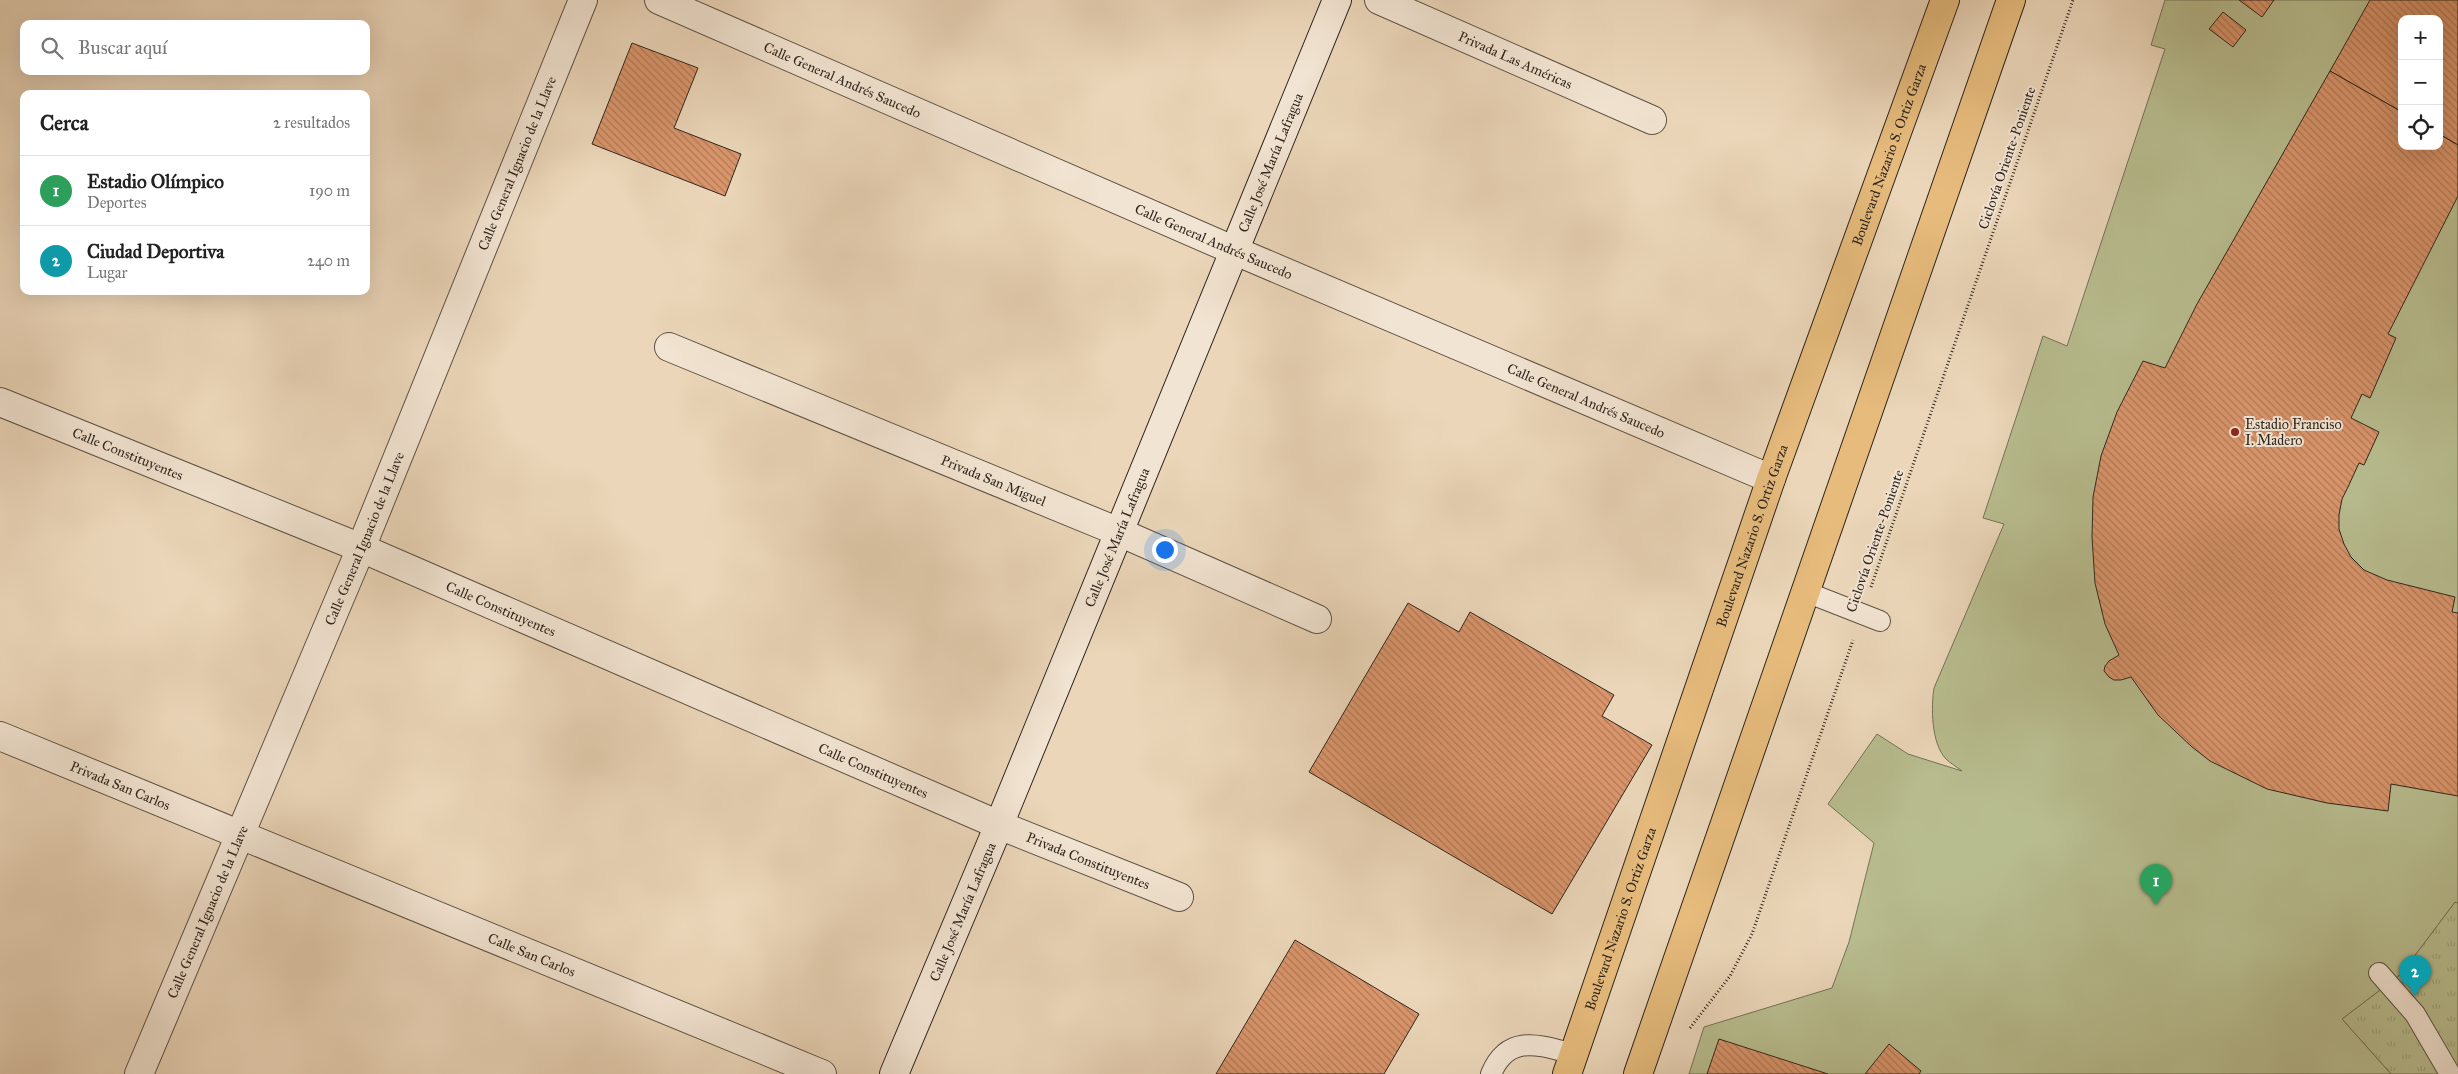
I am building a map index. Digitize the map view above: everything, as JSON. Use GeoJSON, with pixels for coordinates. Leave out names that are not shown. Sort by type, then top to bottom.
{"type":"FeatureCollection","features":[{"type":"Feature","properties":{"kind":"main road","name":"Boulevard Nazario S. Ortiz Garza"},"geometry":{"type":"LineString","coordinates":[[1571,1064],[1771,479],[1945,0]]}},
{"type":"Feature","properties":{"kind":"main road"},"geometry":{"type":"LineString","coordinates":[[1638,1074],[2011,0]]}},
{"type":"Feature","properties":{"kind":"street","name":"Calle General Ignacio de la Llave"},"geometry":{"type":"LineString","coordinates":[[139,1074],[242,834],[361,548],[584,0]]}},
{"type":"Feature","properties":{"kind":"street","name":"Calle General Andrés Saucedo"},"geometry":{"type":"LineString","coordinates":[[659,0],[1233,250],[1771,479]]}},
{"type":"Feature","properties":{"kind":"street","name":"Calle José María Lafragua"},"geometry":{"type":"LineString","coordinates":[[894,1074],[999,824],[1337,0]]}},
{"type":"Feature","properties":{"kind":"street","name":"Privada Las Américas"},"geometry":{"type":"LineString","coordinates":[[1379,0],[1652,120]]}},
{"type":"Feature","properties":{"kind":"street","name":"Privada San Miguel"},"geometry":{"type":"LineString","coordinates":[[669,347],[1119,532],[1317,619]]}},
{"type":"Feature","properties":{"kind":"street","name":"Calle Constituyentes"},"geometry":{"type":"LineString","coordinates":[[0,402],[361,548],[999,824]]}},
{"type":"Feature","properties":{"kind":"street","name":"Privada San Carlos"},"geometry":{"type":"LineString","coordinates":[[0,736],[242,834]]}},
{"type":"Feature","properties":{"kind":"street","name":"Privada Constituyentes"},"geometry":{"type":"LineString","coordinates":[[999,824],[1179,897]]}},
{"type":"Feature","properties":{"kind":"street","name":"Calle San Carlos"},"geometry":{"type":"LineString","coordinates":[[242,834],[822,1074]]}},
{"type":"Feature","properties":{"kind":"lane"},"geometry":{"type":"LineString","coordinates":[[1806,592],[1871,618]]}},
{"type":"Feature","properties":{"kind":"lane"},"geometry":{"type":"LineString","coordinates":[[2378,972],[2415,1014],[2450,1074]]}},
{"type":"Feature","properties":{"kind":"lane"},"geometry":{"type":"LineString","coordinates":[[1491,1074],[1495,1064],[1507,1050],[1526,1044],[1571,1064]]}},
{"type":"Feature","properties":{"kind":"path","name":"Ciclovía Oriente-Poniente"},"geometry":{"type":"LineString","coordinates":[[1686,1034],[1730,976],[1752,934],[1871,618],[2073,0]]}},
{"type":"Feature","properties":{"kind":"green space","name":"Estadio Franciso I. Madero"},"geometry":{"type":"Polygon","coordinates":[[[2165,0],[2458,0],[2458,903],[2455,902],[2401,974],[2342,1019],[2391,1074],[1689,1074],[1704,1027],[1832,988],[1849,942],[1874,843],[1828,804],[1877,734],[1908,754],[1962,771],[1946,759],[1937,744],[1933,725],[1932,705],[1934,688],[2004,524],[1983,518],[2043,336],[2067,346],[2165,49],[2151,45],[2165,0]]]}},
{"type":"Feature","properties":{"kind":"green space"},"geometry":{"type":"Polygon","coordinates":[[[2455,902],[2458,903],[2458,1074],[2391,1074],[2342,1019],[2401,974],[2455,902]]]}},
{"type":"Feature","properties":{"kind":"building"},"geometry":{"type":"Polygon","coordinates":[[[2239,0],[2274,0],[2262,17],[2239,0]]]}},
{"type":"Feature","properties":{"kind":"building"},"geometry":{"type":"Polygon","coordinates":[[[2370,0],[2458,0],[2458,145],[2443,136],[2443,15],[2398,15],[2398,110],[2330,71],[2370,0]]]}},
{"type":"Feature","properties":{"kind":"building"},"geometry":{"type":"Polygon","coordinates":[[[2223,12],[2246,30],[2233,47],[2209,29],[2223,12]]]}},
{"type":"Feature","properties":{"kind":"building"},"geometry":{"type":"Polygon","coordinates":[[[632,43],[698,68],[674,128],[741,154],[725,196],[592,144],[632,43]]]}},
{"type":"Feature","properties":{"kind":"building"},"geometry":{"type":"Polygon","coordinates":[[[2330,71],[2398,110],[2398,150],[2443,150],[2443,136],[2458,145],[2458,196],[2388,334],[2396,338],[2370,398],[2362,394],[2351,418],[2379,432],[2364,465],[2359,463],[2342,499],[2339,529],[2351,557],[2364,570],[2387,580],[2455,597],[2452,612],[2458,613],[2458,796],[2391,784],[2388,811],[2327,803],[2267,789],[2210,761],[2192,747],[2158,715],[2131,677],[2114,680],[2104,671],[2109,661],[2119,655],[2105,624],[2095,583],[2092,537],[2093,497],[2101,456],[2117,412],[2143,361],[2165,368],[2197,304],[2330,71]]]}},
{"type":"Feature","properties":{"kind":"building"},"geometry":{"type":"Polygon","coordinates":[[[1408,603],[1459,632],[1470,612],[1614,695],[1602,716],[1652,745],[1552,914],[1309,772],[1408,603]]]}},
{"type":"Feature","properties":{"kind":"building"},"geometry":{"type":"Polygon","coordinates":[[[1295,940],[1419,1014],[1384,1074],[1216,1074],[1295,940]]]}},
{"type":"Feature","properties":{"kind":"building"},"geometry":{"type":"Polygon","coordinates":[[[1719,1039],[1800,1065],[1828,1074],[1707,1074],[1719,1039]]]}},
{"type":"Feature","properties":{"kind":"building"},"geometry":{"type":"Polygon","coordinates":[[[1889,1044],[1921,1071],[1919,1074],[1865,1074],[1889,1044]]]}},
{"type":"Feature","properties":{"kind":"place","name":"Estadio Franciso I. Madero"},"geometry":{"type":"Point","coordinates":[2235,432]}},
{"type":"Feature","properties":{"kind":"place","name":"Estadio Olímpico"},"geometry":{"type":"Point","coordinates":[2156,905]}},
{"type":"Feature","properties":{"kind":"place","name":"Ciudad Deportiva"},"geometry":{"type":"Point","coordinates":[2415,996]}}]}
